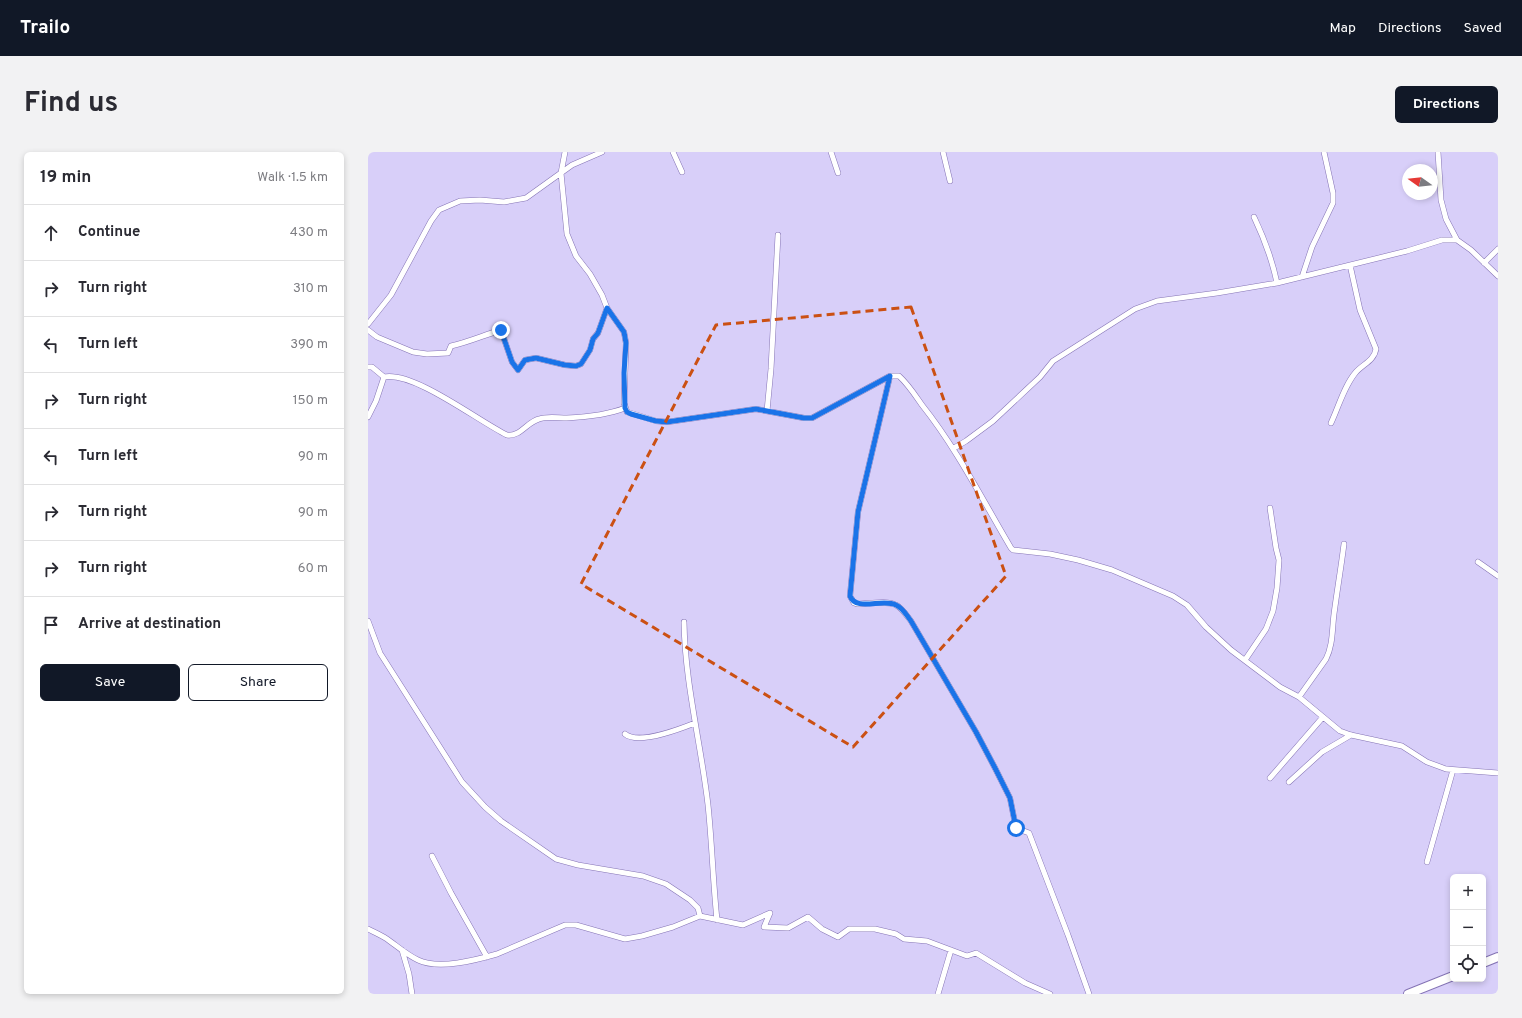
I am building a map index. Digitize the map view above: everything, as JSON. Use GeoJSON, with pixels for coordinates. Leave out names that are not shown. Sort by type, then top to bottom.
{"type":"FeatureCollection","features":[{"type":"Feature","properties":{"kind":"main road"},"geometry":{"type":"LineString","coordinates":[[1486,962],[1498,957]]}},
{"type":"Feature","properties":{"kind":"main road"},"geometry":{"type":"LineString","coordinates":[[1408,994],[1450,977]]}},
{"type":"Feature","properties":{"kind":"street"},"geometry":{"type":"LineString","coordinates":[[565,152],[560,173],[567,234],[576,256],[593,280],[602,295],[607,308],[624,332],[626,343],[624,373],[625,408],[627,412],[656,421],[667,422],[756,409],[804,418],[812,418],[890,376],[899,376],[954,448],[1010,548],[1013,550],[1050,554],[1078,560],[1112,570],[1162,590],[1187,605],[1218,639],[1280,687],[1299,697],[1340,731],[1351,735],[1402,746],[1427,762],[1453,770],[1498,773]]}},
{"type":"Feature","properties":{"kind":"street"},"geometry":{"type":"LineString","coordinates":[[368,324],[391,295],[431,221],[439,210],[460,201],[480,200],[504,202],[526,198],[572,165],[602,152]]}},
{"type":"Feature","properties":{"kind":"street"},"geometry":{"type":"LineString","coordinates":[[673,152],[682,172]]}},
{"type":"Feature","properties":{"kind":"street"},"geometry":{"type":"LineString","coordinates":[[831,152],[838,173]]}},
{"type":"Feature","properties":{"kind":"street"},"geometry":{"type":"LineString","coordinates":[[943,152],[950,181]]}},
{"type":"Feature","properties":{"kind":"street"},"geometry":{"type":"LineString","coordinates":[[1302,277],[1312,247],[1333,203],[1333,193],[1324,152]]}},
{"type":"Feature","properties":{"kind":"street"},"geometry":{"type":"LineString","coordinates":[[1438,152],[1440,200],[1446,219],[1457,240],[1471,250],[1498,276]]}},
{"type":"Feature","properties":{"kind":"street"},"geometry":{"type":"LineString","coordinates":[[1254,217],[1264,238],[1273,263],[1277,283]]}},
{"type":"Feature","properties":{"kind":"street"},"geometry":{"type":"LineString","coordinates":[[767,411],[771,369],[778,235]]}},
{"type":"Feature","properties":{"kind":"street"},"geometry":{"type":"LineString","coordinates":[[954,448],[993,421],[1040,377],[1053,360],[1135,309],[1157,301],[1277,283],[1407,251],[1442,240],[1457,240]]}},
{"type":"Feature","properties":{"kind":"street"},"geometry":{"type":"LineString","coordinates":[[1484,263],[1498,249]]}},
{"type":"Feature","properties":{"kind":"street"},"geometry":{"type":"LineString","coordinates":[[1331,423],[1350,380],[1373,358],[1376,349],[1360,310],[1350,264]]}},
{"type":"Feature","properties":{"kind":"street"},"geometry":{"type":"LineString","coordinates":[[368,330],[377,337],[413,352],[448,354],[451,346],[467,343],[481,336],[501,330],[512,362],[518,370],[525,360],[536,358],[576,366],[581,364],[590,350],[593,339],[600,330],[607,308]]}},
{"type":"Feature","properties":{"kind":"street"},"geometry":{"type":"LineString","coordinates":[[368,367],[372,367],[384,377]]}},
{"type":"Feature","properties":{"kind":"street"},"geometry":{"type":"LineString","coordinates":[[384,377],[391,375],[432,391],[507,435],[516,434],[532,421],[540,418],[585,417],[616,412],[625,408]]}},
{"type":"Feature","properties":{"kind":"street"},"geometry":{"type":"LineString","coordinates":[[890,376],[858,512],[850,596],[851,600],[857,604],[890,603],[896,605],[911,621],[976,732],[998,774],[1010,798],[1016,828],[1029,833],[1068,935],[1088,994]]}},
{"type":"Feature","properties":{"kind":"street"},"geometry":{"type":"LineString","coordinates":[[368,417],[376,401],[384,377]]}},
{"type":"Feature","properties":{"kind":"street"},"geometry":{"type":"LineString","coordinates":[[1245,660],[1266,629],[1273,611],[1277,588],[1279,560],[1270,508]]}},
{"type":"Feature","properties":{"kind":"street"},"geometry":{"type":"LineString","coordinates":[[1299,697],[1326,660],[1329,652],[1332,640],[1344,544]]}},
{"type":"Feature","properties":{"kind":"street"},"geometry":{"type":"LineString","coordinates":[[1478,562],[1498,576]]}},
{"type":"Feature","properties":{"kind":"street"},"geometry":{"type":"LineString","coordinates":[[368,621],[380,653],[462,782],[485,807],[501,821],[550,856],[564,862],[643,876],[666,884],[690,900],[698,908],[700,916]]}},
{"type":"Feature","properties":{"kind":"street"},"geometry":{"type":"LineString","coordinates":[[684,622],[689,689],[708,805],[717,920]]}},
{"type":"Feature","properties":{"kind":"street"},"geometry":{"type":"LineString","coordinates":[[1270,778],[1322,717]]}},
{"type":"Feature","properties":{"kind":"street"},"geometry":{"type":"LineString","coordinates":[[625,734],[634,739],[641,738],[669,732],[695,723]]}},
{"type":"Feature","properties":{"kind":"street"},"geometry":{"type":"LineString","coordinates":[[1289,782],[1322,752],[1351,735]]}},
{"type":"Feature","properties":{"kind":"street"},"geometry":{"type":"LineString","coordinates":[[1427,862],[1453,770]]}},
{"type":"Feature","properties":{"kind":"street"},"geometry":{"type":"LineString","coordinates":[[432,856],[451,894],[487,957]]}},
{"type":"Feature","properties":{"kind":"street"},"geometry":{"type":"LineString","coordinates":[[368,928],[388,939],[417,960],[432,964],[454,963],[487,957],[515,947],[565,925],[576,925],[624,939],[642,936],[673,927],[700,916],[743,925],[770,913],[764,927],[788,928],[808,917],[822,929],[838,937],[849,929],[875,929],[896,934],[904,939],[927,941],[967,956],[976,953],[1025,983],[1050,994]]}},
{"type":"Feature","properties":{"kind":"street"},"geometry":{"type":"LineString","coordinates":[[402,950],[409,974],[412,994]]}},
{"type":"Feature","properties":{"kind":"street"},"geometry":{"type":"LineString","coordinates":[[938,994],[951,950]]}},
{"type":"Feature","properties":{"kind":"highlighted area"},"geometry":{"type":"Polygon","coordinates":[[[911,307],[1006,576],[853,747],[581,584],[716,325],[911,307]]]}},
{"type":"Feature","properties":{"kind":"route"},"geometry":{"type":"LineString","coordinates":[[501,330],[512,362],[518,370],[525,360],[536,358],[576,366],[581,364],[590,350],[593,339],[600,330],[607,308],[624,332],[626,343],[624,373],[625,408],[627,412],[631,414],[656,421],[681,421],[756,409],[804,418],[812,418],[890,376],[860,500],[854,540],[851,600],[857,604],[890,603],[896,605],[911,621],[965,712],[995,768],[1010,798],[1016,828]]}}]}
